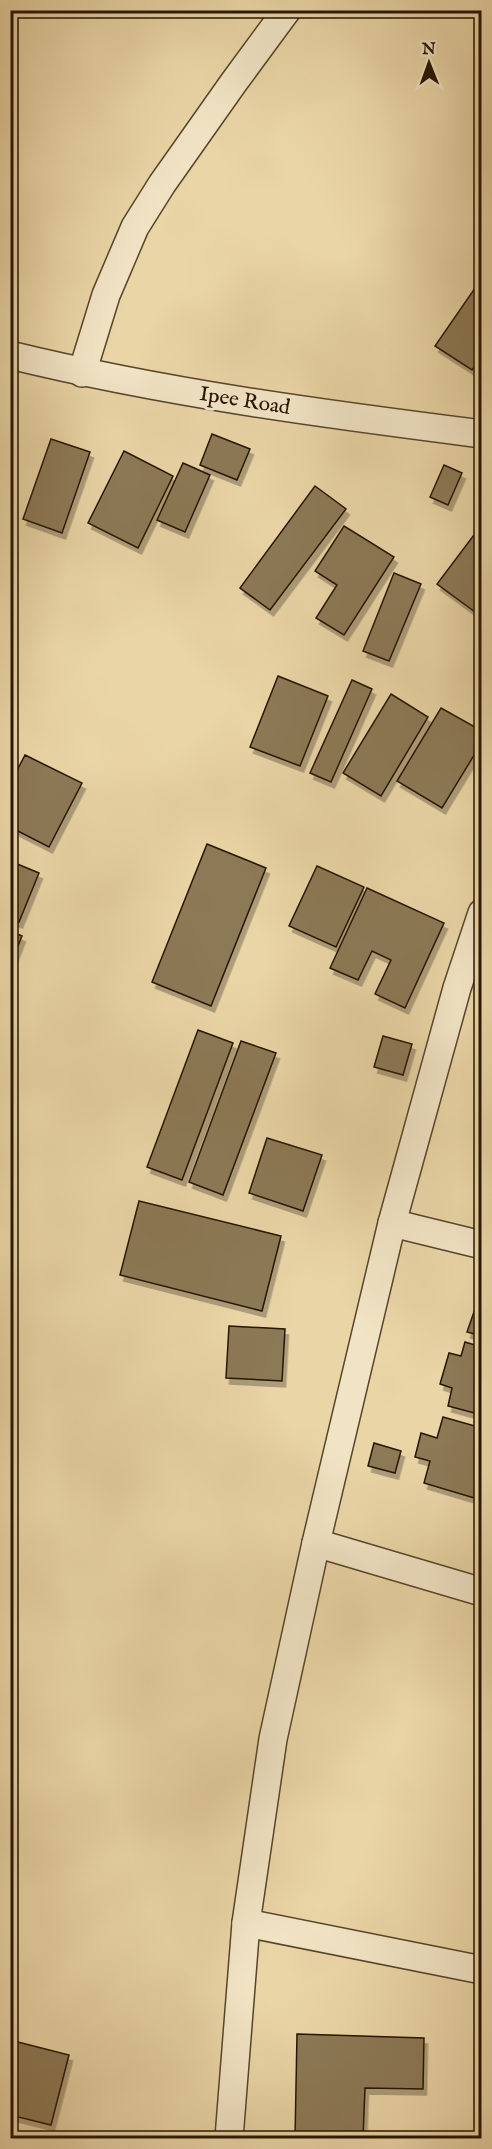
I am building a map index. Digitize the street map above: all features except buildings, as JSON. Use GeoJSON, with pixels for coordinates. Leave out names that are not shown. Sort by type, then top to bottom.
{"type":"FeatureCollection","features":[{"type":"Feature","properties":{"kind":"street"},"geometry":{"type":"LineString","coordinates":[[82,373],[105,295],[135,227],[162,184],[287,10]]}},
{"type":"Feature","properties":{"kind":"street","name":"Ipee Road"},"geometry":{"type":"LineString","coordinates":[[10,355],[82,373],[337,415],[482,434]]}},
{"type":"Feature","properties":{"kind":"street"},"geometry":{"type":"LineString","coordinates":[[229,2139],[246,1923],[273,1739],[316,1543],[392,1222],[457,988],[482,913]]}},
{"type":"Feature","properties":{"kind":"street"},"geometry":{"type":"LineString","coordinates":[[392,1222],[482,1245]]}},
{"type":"Feature","properties":{"kind":"street"},"geometry":{"type":"LineString","coordinates":[[316,1543],[482,1592]]}},
{"type":"Feature","properties":{"kind":"street"},"geometry":{"type":"LineString","coordinates":[[246,1923],[482,1970]]}}]}
